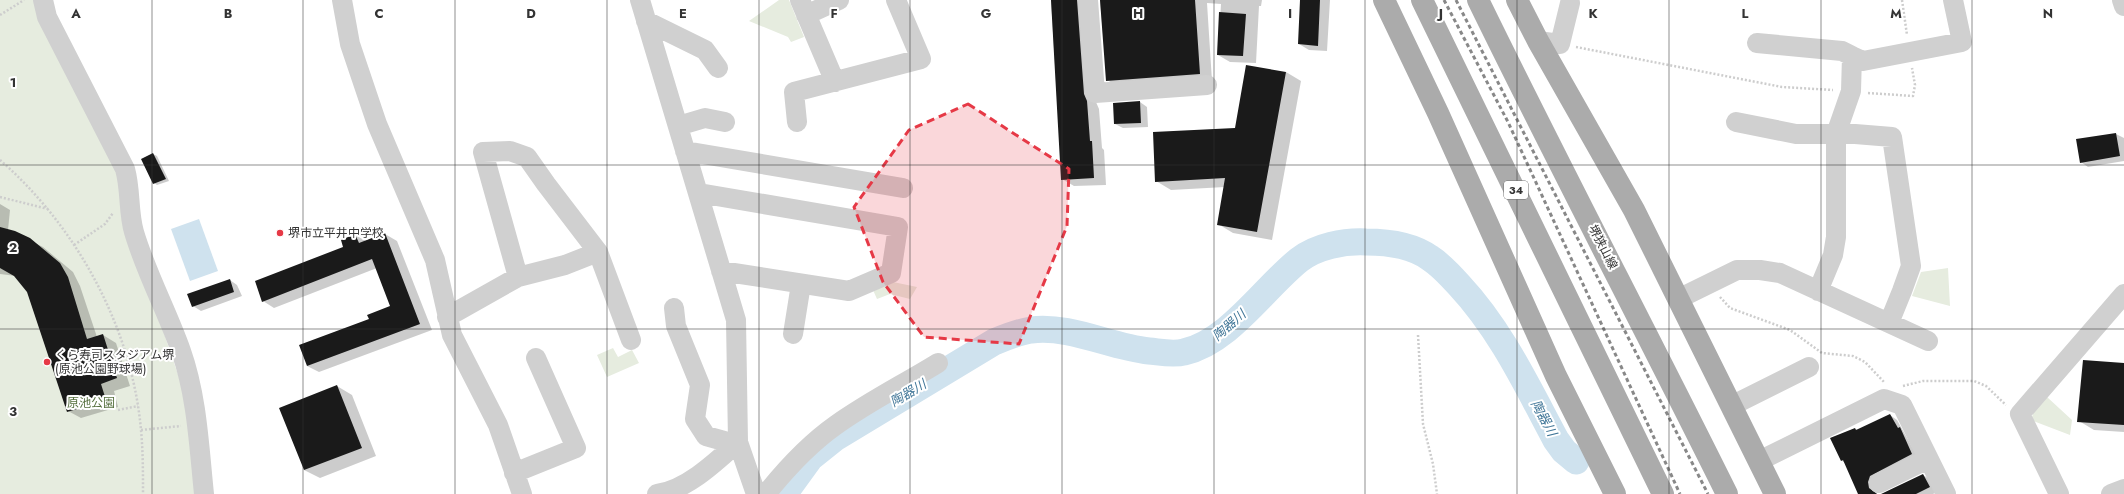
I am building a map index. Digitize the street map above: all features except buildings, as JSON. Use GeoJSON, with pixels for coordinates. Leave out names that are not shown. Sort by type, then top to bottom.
{"type":"FeatureCollection","features":[{"type":"Feature","properties":{"kind":"main road"},"geometry":{"type":"LineString","coordinates":[[1384,0],[1438,113],[1556,376],[1615,494]]}},
{"type":"Feature","properties":{"kind":"main road","name":"34"},"geometry":{"type":"LineString","coordinates":[[1422,0],[1607,382],[1663,494]]}},
{"type":"Feature","properties":{"kind":"main road","name":"堺狭山線"},"geometry":{"type":"LineString","coordinates":[[1478,0],[1727,494]]}},
{"type":"Feature","properties":{"kind":"main road"},"geometry":{"type":"LineString","coordinates":[[1517,0],[1538,41],[1634,210],[1775,494]]}},
{"type":"Feature","properties":{"kind":"street"},"geometry":{"type":"LineString","coordinates":[[43,0],[47,17],[125,169],[130,185],[134,232],[181,351],[194,399],[198,425],[204,494]]}},
{"type":"Feature","properties":{"kind":"street"},"geometry":{"type":"LineString","coordinates":[[342,0],[350,44],[377,124],[435,260],[452,336],[498,425],[522,494]]}},
{"type":"Feature","properties":{"kind":"street"},"geometry":{"type":"LineString","coordinates":[[640,0],[736,320],[734,446],[756,494]]}},
{"type":"Feature","properties":{"kind":"street"},"geometry":{"type":"LineString","coordinates":[[835,82],[803,7],[839,0]]}},
{"type":"Feature","properties":{"kind":"street"},"geometry":{"type":"LineString","coordinates":[[797,122],[794,92],[921,59],[896,0]]}},
{"type":"Feature","properties":{"kind":"street"},"geometry":{"type":"LineString","coordinates":[[1088,0],[1095,93],[1207,85]]}},
{"type":"Feature","properties":{"kind":"street"},"geometry":{"type":"LineString","coordinates":[[1757,43],[1842,52],[1863,61],[1962,42],[1954,0]]}},
{"type":"Feature","properties":{"kind":"street"},"geometry":{"type":"LineString","coordinates":[[2122,0],[2124,6]]}},
{"type":"Feature","properties":{"kind":"street"},"geometry":{"type":"LineString","coordinates":[[1538,41],[1560,44],[1570,3]]}},
{"type":"Feature","properties":{"kind":"street"},"geometry":{"type":"LineString","coordinates":[[646,21],[705,50],[718,68]]}},
{"type":"Feature","properties":{"kind":"street"},"geometry":{"type":"LineString","coordinates":[[1818,291],[1833,255],[1836,237],[1836,134],[1851,91],[1852,56]]}},
{"type":"Feature","properties":{"kind":"street"},"geometry":{"type":"LineString","coordinates":[[678,126],[705,118],[725,122]]}},
{"type":"Feature","properties":{"kind":"street"},"geometry":{"type":"LineString","coordinates":[[1736,122],[1796,134],[1836,134],[1892,137],[1911,266],[1888,323]]}},
{"type":"Feature","properties":{"kind":"street"},"geometry":{"type":"LineString","coordinates":[[518,277],[483,152],[510,151],[527,157],[598,252],[631,340]]}},
{"type":"Feature","properties":{"kind":"street"},"geometry":{"type":"LineString","coordinates":[[686,151],[903,188]]}},
{"type":"Feature","properties":{"kind":"street"},"geometry":{"type":"LineString","coordinates":[[699,193],[898,227],[892,274],[849,291],[722,271]]}},
{"type":"Feature","properties":{"kind":"street"},"geometry":{"type":"LineString","coordinates":[[447,317],[518,277],[565,265],[598,252]]}},
{"type":"Feature","properties":{"kind":"street"},"geometry":{"type":"LineString","coordinates":[[1678,299],[1737,270],[1760,270],[1780,274],[1928,341]]}},
{"type":"Feature","properties":{"kind":"street"},"geometry":{"type":"LineString","coordinates":[[793,334],[802,284]]}},
{"type":"Feature","properties":{"kind":"street"},"geometry":{"type":"LineString","coordinates":[[2059,494],[2020,414],[2124,294]]}},
{"type":"Feature","properties":{"kind":"street"},"geometry":{"type":"LineString","coordinates":[[674,308],[676,326],[700,385],[696,419],[706,436],[724,441],[734,446]]}},
{"type":"Feature","properties":{"kind":"street"},"geometry":{"type":"LineString","coordinates":[[514,473],[576,448],[536,358]]}},
{"type":"Feature","properties":{"kind":"street"},"geometry":{"type":"LineString","coordinates":[[766,494],[803,453],[835,425],[938,363]]}},
{"type":"Feature","properties":{"kind":"street"},"geometry":{"type":"LineString","coordinates":[[1731,406],[1809,367]]}},
{"type":"Feature","properties":{"kind":"street"},"geometry":{"type":"LineString","coordinates":[[1759,461],[1884,399],[1902,405],[1946,494]]}},
{"type":"Feature","properties":{"kind":"street"},"geometry":{"type":"LineString","coordinates":[[657,494],[668,493],[709,468],[734,446]]}},
{"type":"Feature","properties":{"kind":"street"},"geometry":{"type":"LineString","coordinates":[[1879,483],[1928,458]]}},
{"type":"Feature","properties":{"kind":"street"},"geometry":{"type":"LineString","coordinates":[[2111,494],[2124,489]]}},
{"type":"Feature","properties":{"kind":"path"},"geometry":{"type":"LineString","coordinates":[[0,15],[24,0]]}},
{"type":"Feature","properties":{"kind":"path"},"geometry":{"type":"LineString","coordinates":[[1560,44],[1782,87],[1913,96],[1914,85],[1902,0]]}},
{"type":"Feature","properties":{"kind":"path"},"geometry":{"type":"LineString","coordinates":[[0,160],[24,181],[49,210],[74,245],[107,302],[128,360],[138,406],[141,430],[143,494]]}},
{"type":"Feature","properties":{"kind":"path"},"geometry":{"type":"LineString","coordinates":[[0,197],[49,210]]}},
{"type":"Feature","properties":{"kind":"path"},"geometry":{"type":"LineString","coordinates":[[1706,284],[1730,308],[1790,330],[1822,353],[1853,356],[1865,362],[1884,382],[1890,383]]}},
{"type":"Feature","properties":{"kind":"path"},"geometry":{"type":"LineString","coordinates":[[1418,336],[1422,424],[1433,464],[1438,494]]}},
{"type":"Feature","properties":{"kind":"path"},"geometry":{"type":"LineString","coordinates":[[1900,386],[1905,387],[1924,381],[1974,381],[1986,386],[2004,404],[2020,414]]}},
{"type":"Feature","properties":{"kind":"path"},"geometry":{"type":"LineString","coordinates":[[118,410],[138,406]]}},
{"type":"Feature","properties":{"kind":"path"},"geometry":{"type":"LineString","coordinates":[[141,430],[198,425]]}},
{"type":"Feature","properties":{"kind":"highlighted area"},"geometry":{"type":"Polygon","coordinates":[[[968,104],[1069,169],[1067,226],[1019,344],[924,337],[883,282],[854,207],[909,130],[968,104]]]}},
{"type":"Feature","properties":{"kind":"green space","name":"原池公園"},"geometry":{"type":"Polygon","coordinates":[[[0,0],[35,0],[116,164],[153,301],[186,398],[197,494],[0,494],[0,0]]]}},
{"type":"Feature","properties":{"kind":"green space"},"geometry":{"type":"Polygon","coordinates":[[[779,0],[789,0],[804,37],[791,42],[788,37],[749,21],[779,0]]]}},
{"type":"Feature","properties":{"kind":"green space"},"geometry":{"type":"Polygon","coordinates":[[[1948,268],[1950,306],[1912,296],[1921,272],[1948,268]]]}},
{"type":"Feature","properties":{"kind":"green space"},"geometry":{"type":"Polygon","coordinates":[[[893,282],[917,287],[910,299],[890,294],[877,299],[873,290],[893,282]]]}},
{"type":"Feature","properties":{"kind":"green space"},"geometry":{"type":"Polygon","coordinates":[[[613,348],[618,357],[632,350],[639,363],[607,377],[597,355],[613,348]]]}},
{"type":"Feature","properties":{"kind":"green space"},"geometry":{"type":"Polygon","coordinates":[[[2047,397],[2072,420],[2070,435],[2031,420],[2035,408],[2047,397]]]}},
{"type":"Feature","properties":{"kind":"water"},"geometry":{"type":"Polygon","coordinates":[[[199,219],[218,271],[190,281],[171,229],[199,219]]]}},
{"type":"Feature","properties":{"kind":"waterway","name":"陶器川"},"geometry":{"type":"LineString","coordinates":[[784,494],[810,458],[835,438],[994,342],[1021,332],[1046,329],[1076,333],[1134,349],[1166,353],[1184,352],[1200,346],[1231,326],[1286,272],[1306,255],[1331,245],[1349,242],[1383,243],[1408,247],[1423,254],[1445,270],[1474,302],[1488,321],[1524,379],[1556,440],[1564,451],[1576,461]]}},
{"type":"Feature","properties":{"kind":"railway"},"geometry":{"type":"LineString","coordinates":[[1444,0],[1508,122],[1680,494]]}},
{"type":"Feature","properties":{"kind":"railway"},"geometry":{"type":"LineString","coordinates":[[1456,0],[1708,494]]}},
{"type":"Feature","properties":{"kind":"place","name":"堺市立平井中学校"},"geometry":{"type":"Point","coordinates":[280,233]}},
{"type":"Feature","properties":{"kind":"place","name":"くら寿司スタジアム堺 (原池公園野球場)"},"geometry":{"type":"Point","coordinates":[47,362]}}]}
